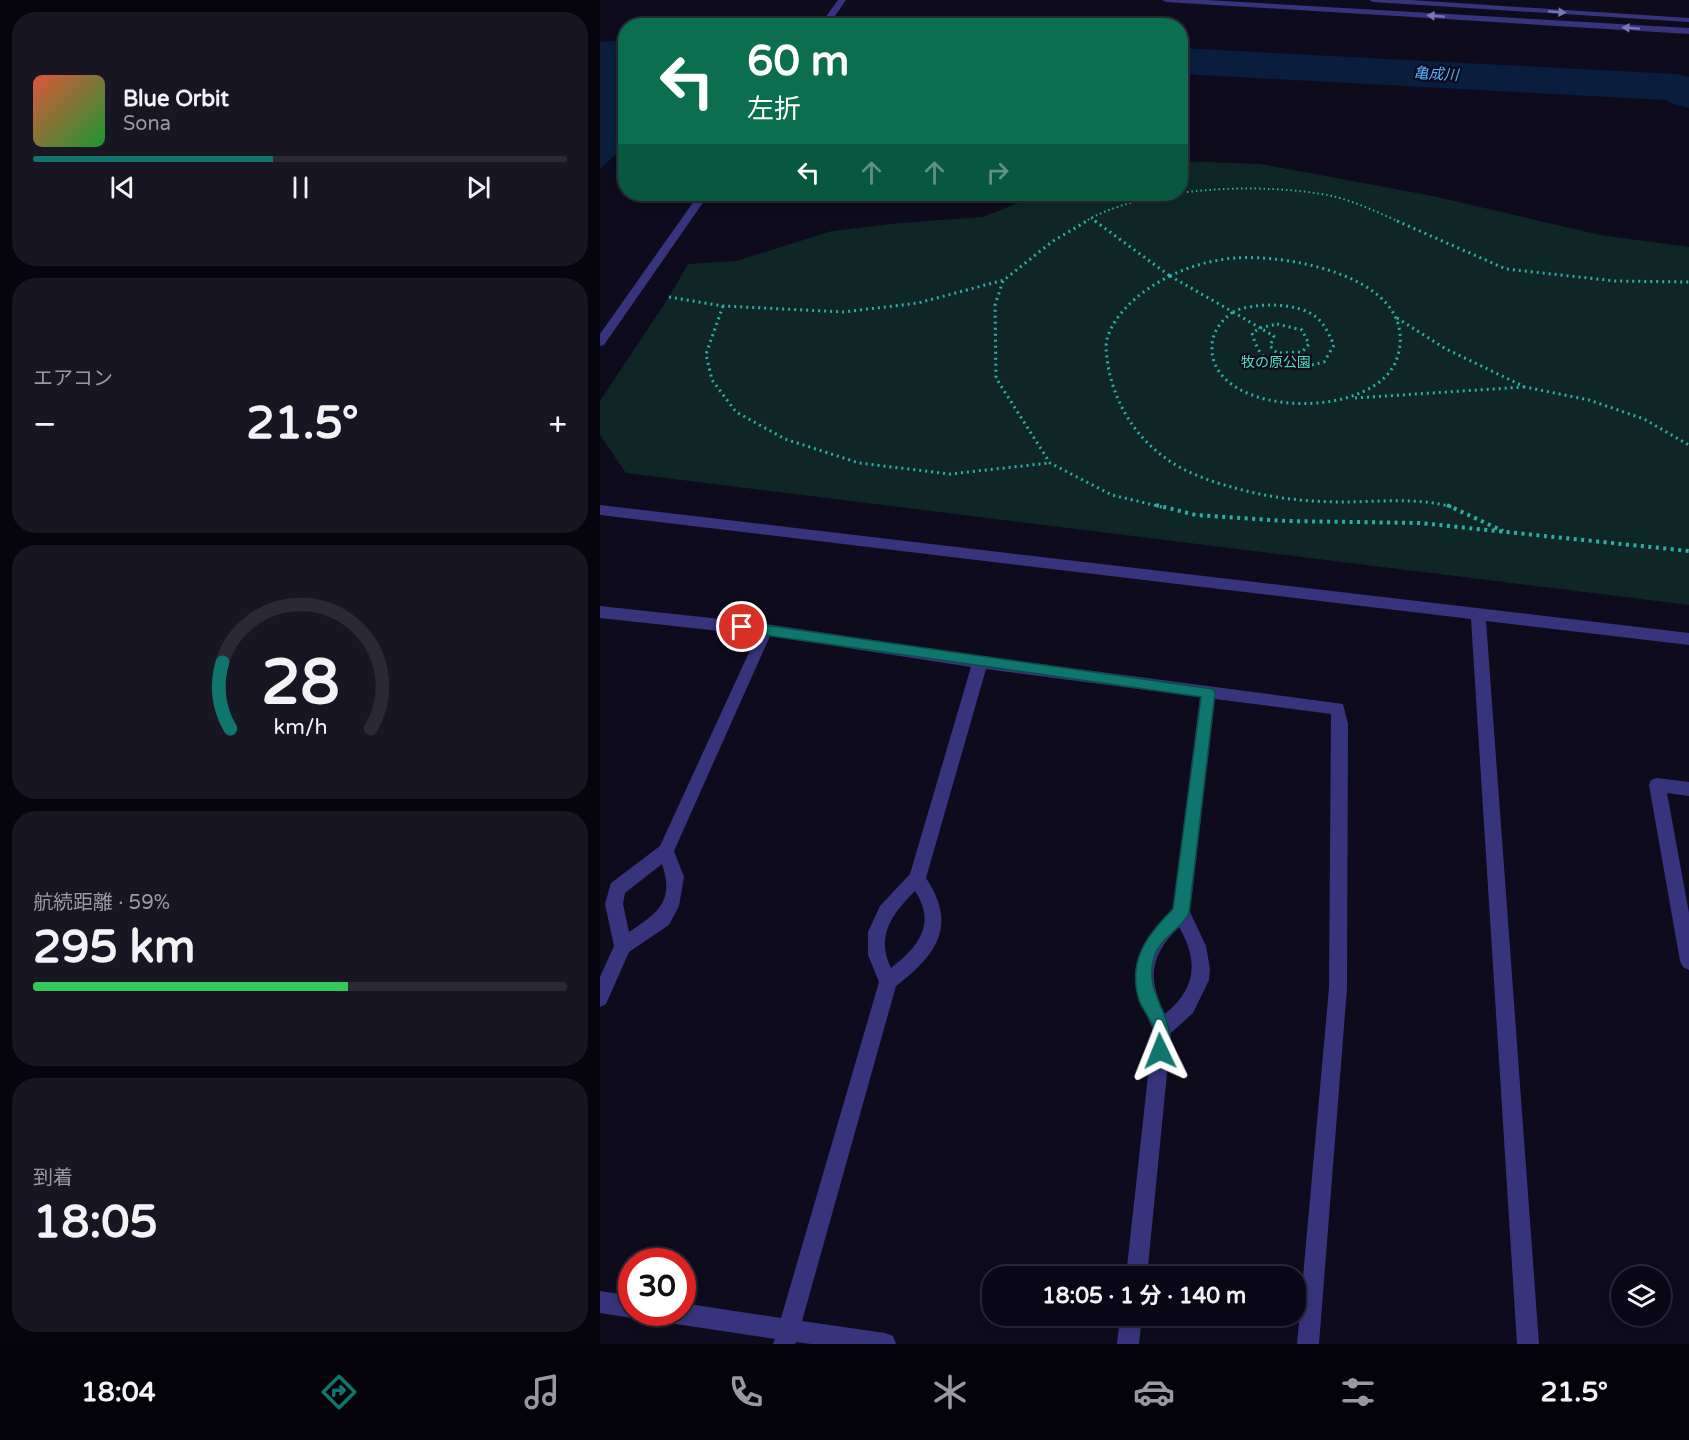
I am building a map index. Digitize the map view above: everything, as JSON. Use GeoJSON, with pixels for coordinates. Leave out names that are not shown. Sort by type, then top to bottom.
{"type":"FeatureCollection","features":[{"type":"Feature","properties":{"kind":"street"},"geometry":{"type":"LineString","coordinates":[[1166,0],[1689,31]]}},
{"type":"Feature","properties":{"kind":"street"},"geometry":{"type":"LineString","coordinates":[[1373,0],[1689,20]]}},
{"type":"Feature","properties":{"kind":"street"},"geometry":{"type":"LineString","coordinates":[[829,18],[839,3]]}},
{"type":"Feature","properties":{"kind":"street"},"geometry":{"type":"LineString","coordinates":[[600,342],[699,201]]}},
{"type":"Feature","properties":{"kind":"street"},"geometry":{"type":"LineString","coordinates":[[600,510],[1689,639]]}},
{"type":"Feature","properties":{"kind":"street"},"geometry":{"type":"LineString","coordinates":[[600,612],[766,630],[980,662],[1338,709],[1340,724],[1338,988],[1308,1344]]}},
{"type":"Feature","properties":{"kind":"street"},"geometry":{"type":"LineString","coordinates":[[1479,614],[1528,1344]]}},
{"type":"Feature","properties":{"kind":"street"},"geometry":{"type":"LineString","coordinates":[[623,946],[614,904],[618,889],[666,850],[766,630]]}},
{"type":"Feature","properties":{"kind":"street"},"geometry":{"type":"LineString","coordinates":[[786,1337],[888,981],[877,954],[876,928],[896,897],[917,879],[980,662]]}},
{"type":"Feature","properties":{"kind":"street"},"geometry":{"type":"LineString","coordinates":[[1162,1029],[1189,1004],[1202,975],[1201,956],[1195,936],[1181,913],[1208,693]]}},
{"type":"Feature","properties":{"kind":"street"},"geometry":{"type":"LineString","coordinates":[[1689,789],[1657,785],[1689,961]]}},
{"type":"Feature","properties":{"kind":"street"},"geometry":{"type":"LineString","coordinates":[[600,998],[623,946],[663,919],[673,900],[675,878],[666,850]]}},
{"type":"Feature","properties":{"kind":"street"},"geometry":{"type":"LineString","coordinates":[[888,981],[909,966],[925,949],[933,928],[935,911],[930,896],[917,879]]}},
{"type":"Feature","properties":{"kind":"street"},"geometry":{"type":"LineString","coordinates":[[1137,1266],[1162,1029],[1147,999],[1143,973],[1147,952],[1160,932],[1181,913]]}},
{"type":"Feature","properties":{"kind":"street"},"geometry":{"type":"LineString","coordinates":[[600,1302],[618,1305]]}},
{"type":"Feature","properties":{"kind":"street"},"geometry":{"type":"LineString","coordinates":[[696,1318],[786,1337],[885,1344]]}},
{"type":"Feature","properties":{"kind":"street"},"geometry":{"type":"LineString","coordinates":[[1128,1344],[1130,1326]]}},
{"type":"Feature","properties":{"kind":"path"},"geometry":{"type":"LineString","coordinates":[[1188,193],[1270,188],[1333,196],[1384,215],[1506,269],[1615,281],[1689,282]]}},
{"type":"Feature","properties":{"kind":"path"},"geometry":{"type":"LineString","coordinates":[[669,297],[723,306],[844,312],[918,303],[1004,280],[1053,241],[1091,218],[1137,201]]}},
{"type":"Feature","properties":{"kind":"path"},"geometry":{"type":"LineString","coordinates":[[1091,218],[1168,275],[1233,311],[1259,327],[1274,336],[1269,345],[1277,353],[1302,352],[1310,344],[1302,330],[1282,323],[1259,327],[1252,333],[1259,356],[1275,367],[1305,368],[1324,362],[1334,345],[1324,322],[1311,312],[1282,306],[1251,305],[1233,311],[1221,320],[1211,342],[1215,366],[1230,383],[1254,396],[1289,402],[1328,403],[1366,393],[1393,371],[1402,345],[1397,317]]}},
{"type":"Feature","properties":{"kind":"path"},"geometry":{"type":"LineString","coordinates":[[1503,531],[1448,506],[1403,500],[1343,502],[1270,498],[1222,486],[1163,458],[1131,426],[1112,389],[1106,345],[1121,314],[1150,285],[1168,275],[1203,262],[1249,258],[1293,261],[1343,275],[1377,295],[1397,317],[1446,349],[1525,387],[1589,400],[1644,419],[1689,445]]}},
{"type":"Feature","properties":{"kind":"path"},"geometry":{"type":"LineString","coordinates":[[1004,280],[995,305],[996,378],[1050,463],[1112,495],[1196,515],[1287,521],[1420,523],[1689,550]]}},
{"type":"Feature","properties":{"kind":"path"},"geometry":{"type":"LineString","coordinates":[[723,306],[706,354],[712,381],[736,412],[786,439],[859,463],[950,474],[1050,463]]}},
{"type":"Feature","properties":{"kind":"path"},"geometry":{"type":"LineString","coordinates":[[1345,398],[1525,387]]}},
{"type":"Feature","properties":{"kind":"green space","name":"牧の原公園"},"geometry":{"type":"Polygon","coordinates":[[[1188,161],[1260,164],[1433,196],[1600,235],[1689,247],[1689,605],[626,473],[600,435],[600,401],[669,297],[688,264],[736,261],[832,231],[983,217],[1023,201],[1188,201],[1188,161]]]}},
{"type":"Feature","properties":{"kind":"water"},"geometry":{"type":"Polygon","coordinates":[[[618,41],[618,152],[600,169],[600,42],[618,41]]]}},
{"type":"Feature","properties":{"kind":"waterway","name":"亀成川"},"geometry":{"type":"LineString","coordinates":[[1188,61],[1676,87],[1689,95]]}},
{"type":"Feature","properties":{"kind":"route"},"geometry":{"type":"LineString","coordinates":[[742,627],[1208,693],[1181,913],[1160,932],[1147,952],[1143,973],[1147,999],[1162,1029],[1160,1051]]}}]}
